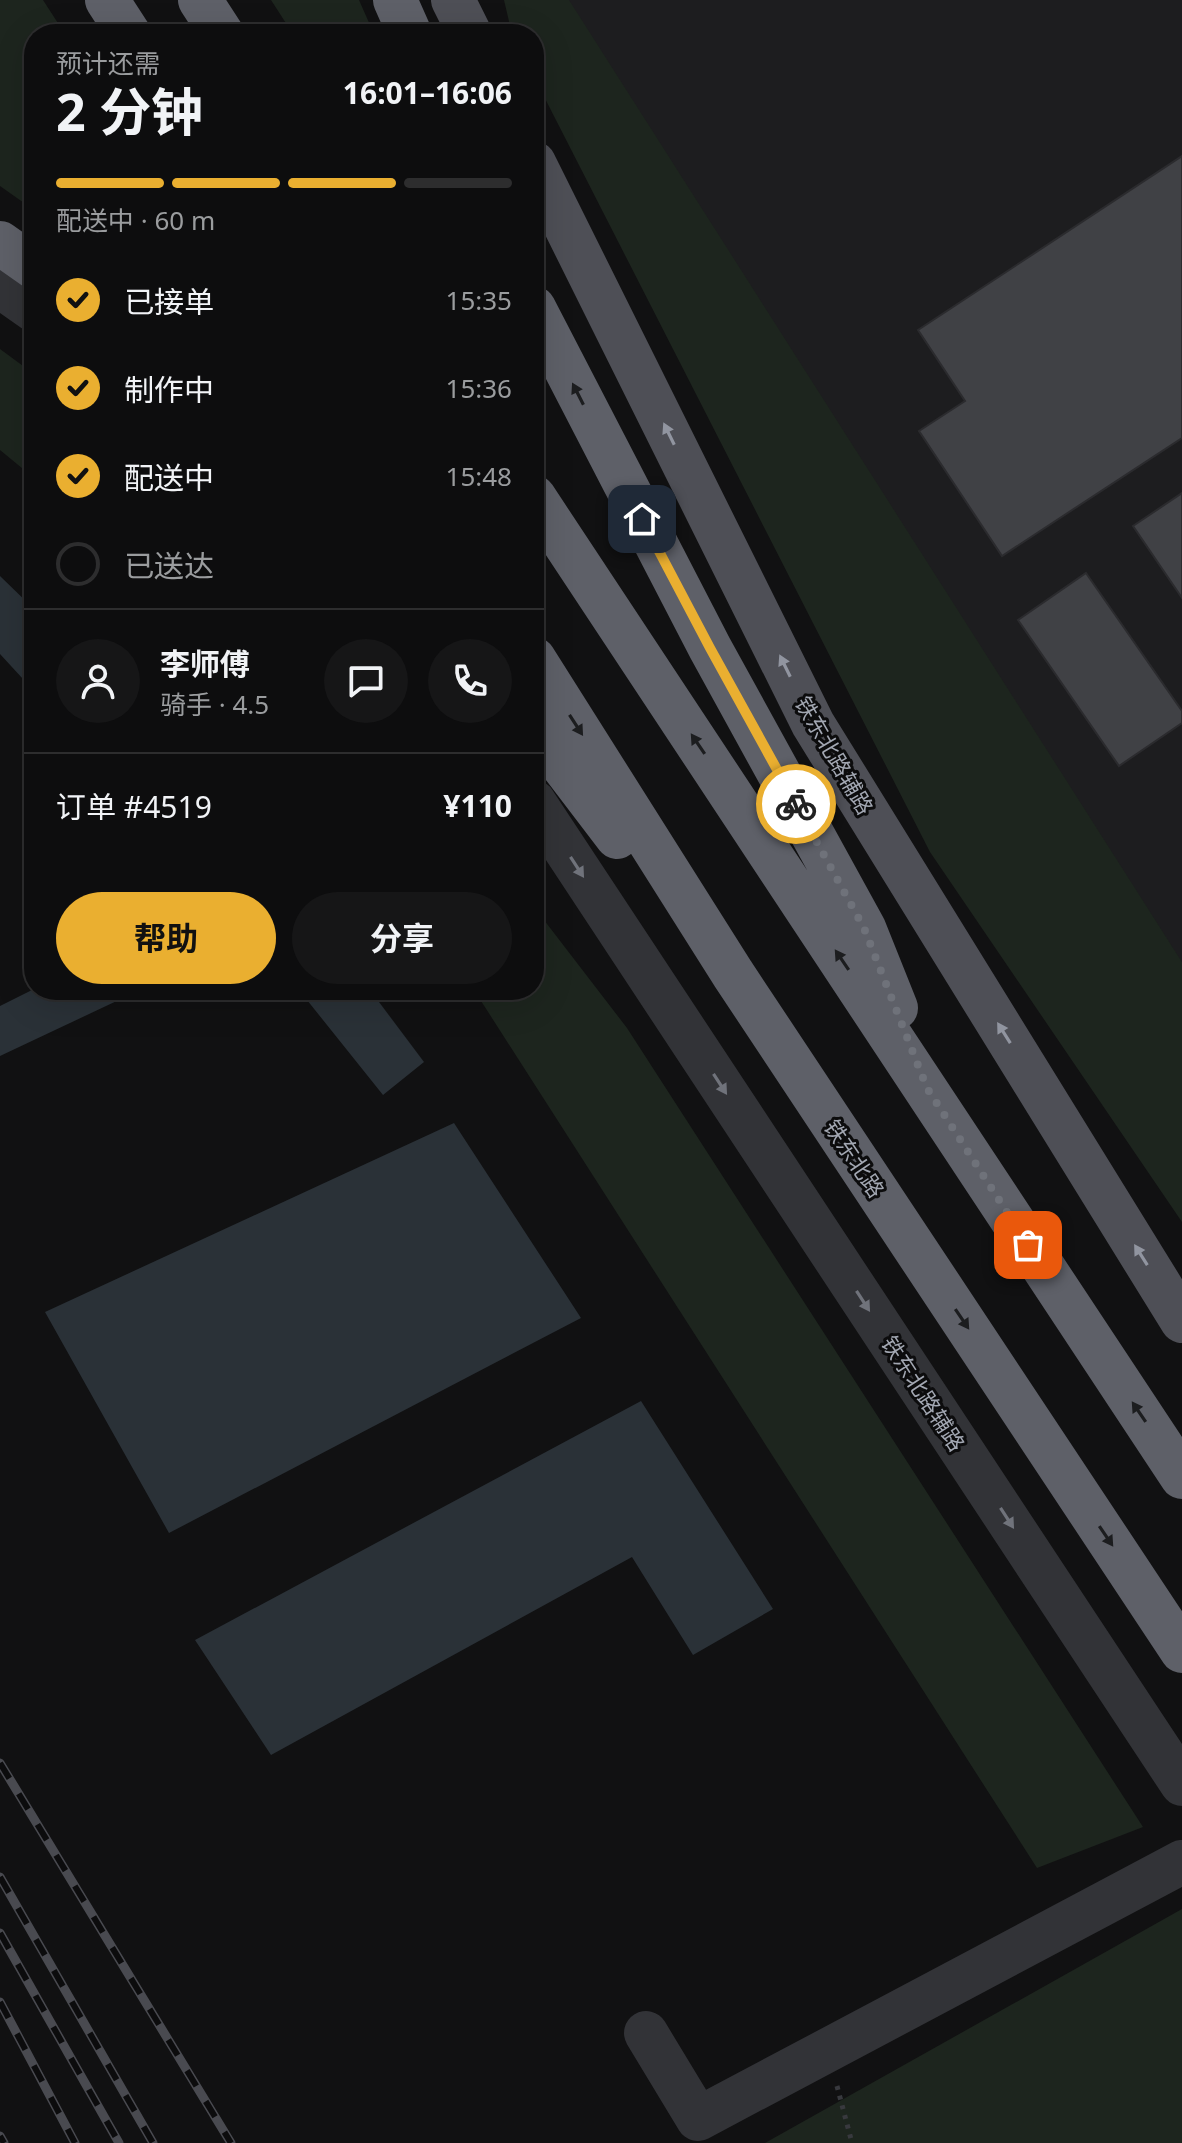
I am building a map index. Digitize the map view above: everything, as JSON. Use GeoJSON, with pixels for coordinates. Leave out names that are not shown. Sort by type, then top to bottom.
{"type":"FeatureCollection","features":[{"type":"Feature","properties":{"kind":"highway"},"geometry":{"type":"LineString","coordinates":[[107,0],[123,24]]}},
{"type":"Feature","properties":{"kind":"highway"},"geometry":{"type":"LineString","coordinates":[[200,0],[216,24]]}},
{"type":"Feature","properties":{"kind":"highway"},"geometry":{"type":"LineString","coordinates":[[395,0],[406,24]]}},
{"type":"Feature","properties":{"kind":"highway"},"geometry":{"type":"LineString","coordinates":[[0,243],[24,260]]}},
{"type":"Feature","properties":{"kind":"highway"},"geometry":{"type":"LineString","coordinates":[[544,327],[710,648],[864,928],[927,1088]]}},
{"type":"Feature","properties":{"kind":"highway"},"geometry":{"type":"LineString","coordinates":[[544,512],[1182,1477]]}},
{"type":"Feature","properties":{"kind":"highway","name":"铁东北路"},"geometry":{"type":"LineString","coordinates":[[544,675],[733,974],[1182,1651]]}},
{"type":"Feature","properties":{"kind":"highway"},"geometry":{"type":"LineString","coordinates":[[544,741],[659,890],[733,974]]}},
{"type":"Feature","properties":{"kind":"main road"},"geometry":{"type":"LineString","coordinates":[[453,0],[465,24]]}},
{"type":"Feature","properties":{"kind":"main road","name":"铁东北路辅路"},"geometry":{"type":"LineString","coordinates":[[544,183],[813,724],[1182,1321]]}},
{"type":"Feature","properties":{"kind":"street"},"geometry":{"type":"LineString","coordinates":[[0,286],[24,303]]}},
{"type":"Feature","properties":{"kind":"street","name":"铁东北路辅路"},"geometry":{"type":"LineString","coordinates":[[544,817],[1182,1784]]}},
{"type":"Feature","properties":{"kind":"street"},"geometry":{"type":"LineString","coordinates":[[646,2033],[698,2119],[1182,1862]]}},
{"type":"Feature","properties":{"kind":"path"},"geometry":{"type":"LineString","coordinates":[[828,2050],[852,2143]]}},
{"type":"Feature","properties":{"kind":"shaded area"},"geometry":{"type":"Polygon","coordinates":[[[0,0],[43,0],[59,24],[24,24],[24,203],[0,186],[0,0]]]}},
{"type":"Feature","properties":{"kind":"shaded area"},"geometry":{"type":"Polygon","coordinates":[[[271,0],[359,0],[370,24],[287,24],[271,0]]]}},
{"type":"Feature","properties":{"kind":"shaded area"},"geometry":{"type":"Polygon","coordinates":[[[504,0],[569,0],[1182,962],[1182,1222],[930,852],[544,97],[544,24],[510,24],[504,0]]]}},
{"type":"Feature","properties":{"kind":"shaded area"},"geometry":{"type":"Polygon","coordinates":[[[567,0],[1182,0],[1182,963],[567,0]]]}},
{"type":"Feature","properties":{"kind":"shaded area"},"geometry":{"type":"Polygon","coordinates":[[[0,349],[24,367],[24,470],[0,450],[0,349]]]}},
{"type":"Feature","properties":{"kind":"shaded area"},"geometry":{"type":"Polygon","coordinates":[[[0,576],[24,599],[24,680],[0,654],[0,576]]]}},
{"type":"Feature","properties":{"kind":"shaded area"},"geometry":{"type":"Polygon","coordinates":[[[544,920],[627,1028],[1143,1827],[1037,1868],[480,1000],[544,1000],[544,920]]]}},
{"type":"Feature","properties":{"kind":"shaded area"},"geometry":{"type":"Polygon","coordinates":[[[24,994],[24,1000],[119,1000],[0,1056],[0,1006],[24,994]]]}},
{"type":"Feature","properties":{"kind":"shaded area"},"geometry":{"type":"Polygon","coordinates":[[[307,1000],[378,1000],[424,1062],[383,1095],[307,1000]]]}},
{"type":"Feature","properties":{"kind":"shaded area"},"geometry":{"type":"Polygon","coordinates":[[[454,1123],[581,1318],[169,1533],[45,1312],[454,1123]]]}},
{"type":"Feature","properties":{"kind":"shaded area"},"geometry":{"type":"Polygon","coordinates":[[[641,1401],[773,1609],[693,1655],[632,1557],[271,1755],[195,1640],[641,1401]]]}},
{"type":"Feature","properties":{"kind":"shaded area"},"geometry":{"type":"Polygon","coordinates":[[[1182,1909],[1182,2143],[765,2143],[1182,1909]]]}},
{"type":"Feature","properties":{"kind":"building"},"geometry":{"type":"Polygon","coordinates":[[[1182,156],[1182,438],[1002,556],[919,431],[965,401],[918,330],[1182,156]]]}},
{"type":"Feature","properties":{"kind":"building"},"geometry":{"type":"Polygon","coordinates":[[[1182,493],[1182,598],[1133,526],[1182,493]]]}},
{"type":"Feature","properties":{"kind":"building"},"geometry":{"type":"Polygon","coordinates":[[[1086,573],[1182,711],[1182,723],[1119,766],[1018,620],[1086,573]]]}},
{"type":"Feature","properties":{"kind":"railway"},"geometry":{"type":"LineString","coordinates":[[0,1763],[231,2143]]}},
{"type":"Feature","properties":{"kind":"railway"},"geometry":{"type":"LineString","coordinates":[[0,1877],[153,2143]]}},
{"type":"Feature","properties":{"kind":"railway"},"geometry":{"type":"LineString","coordinates":[[0,1933],[119,2143]]}},
{"type":"Feature","properties":{"kind":"railway"},"geometry":{"type":"LineString","coordinates":[[0,2002],[75,2143]]}},
{"type":"Feature","properties":{"kind":"railway"},"geometry":{"type":"LineString","coordinates":[[0,2136],[4,2143]]}},
{"type":"Feature","properties":{"kind":"way so far"},"geometry":{"type":"LineString","coordinates":[[796,804],[864,928],[927,1088],[1028,1245]]}},
{"type":"Feature","properties":{"kind":"route"},"geometry":{"type":"LineString","coordinates":[[642,519],[796,804]]}}]}
